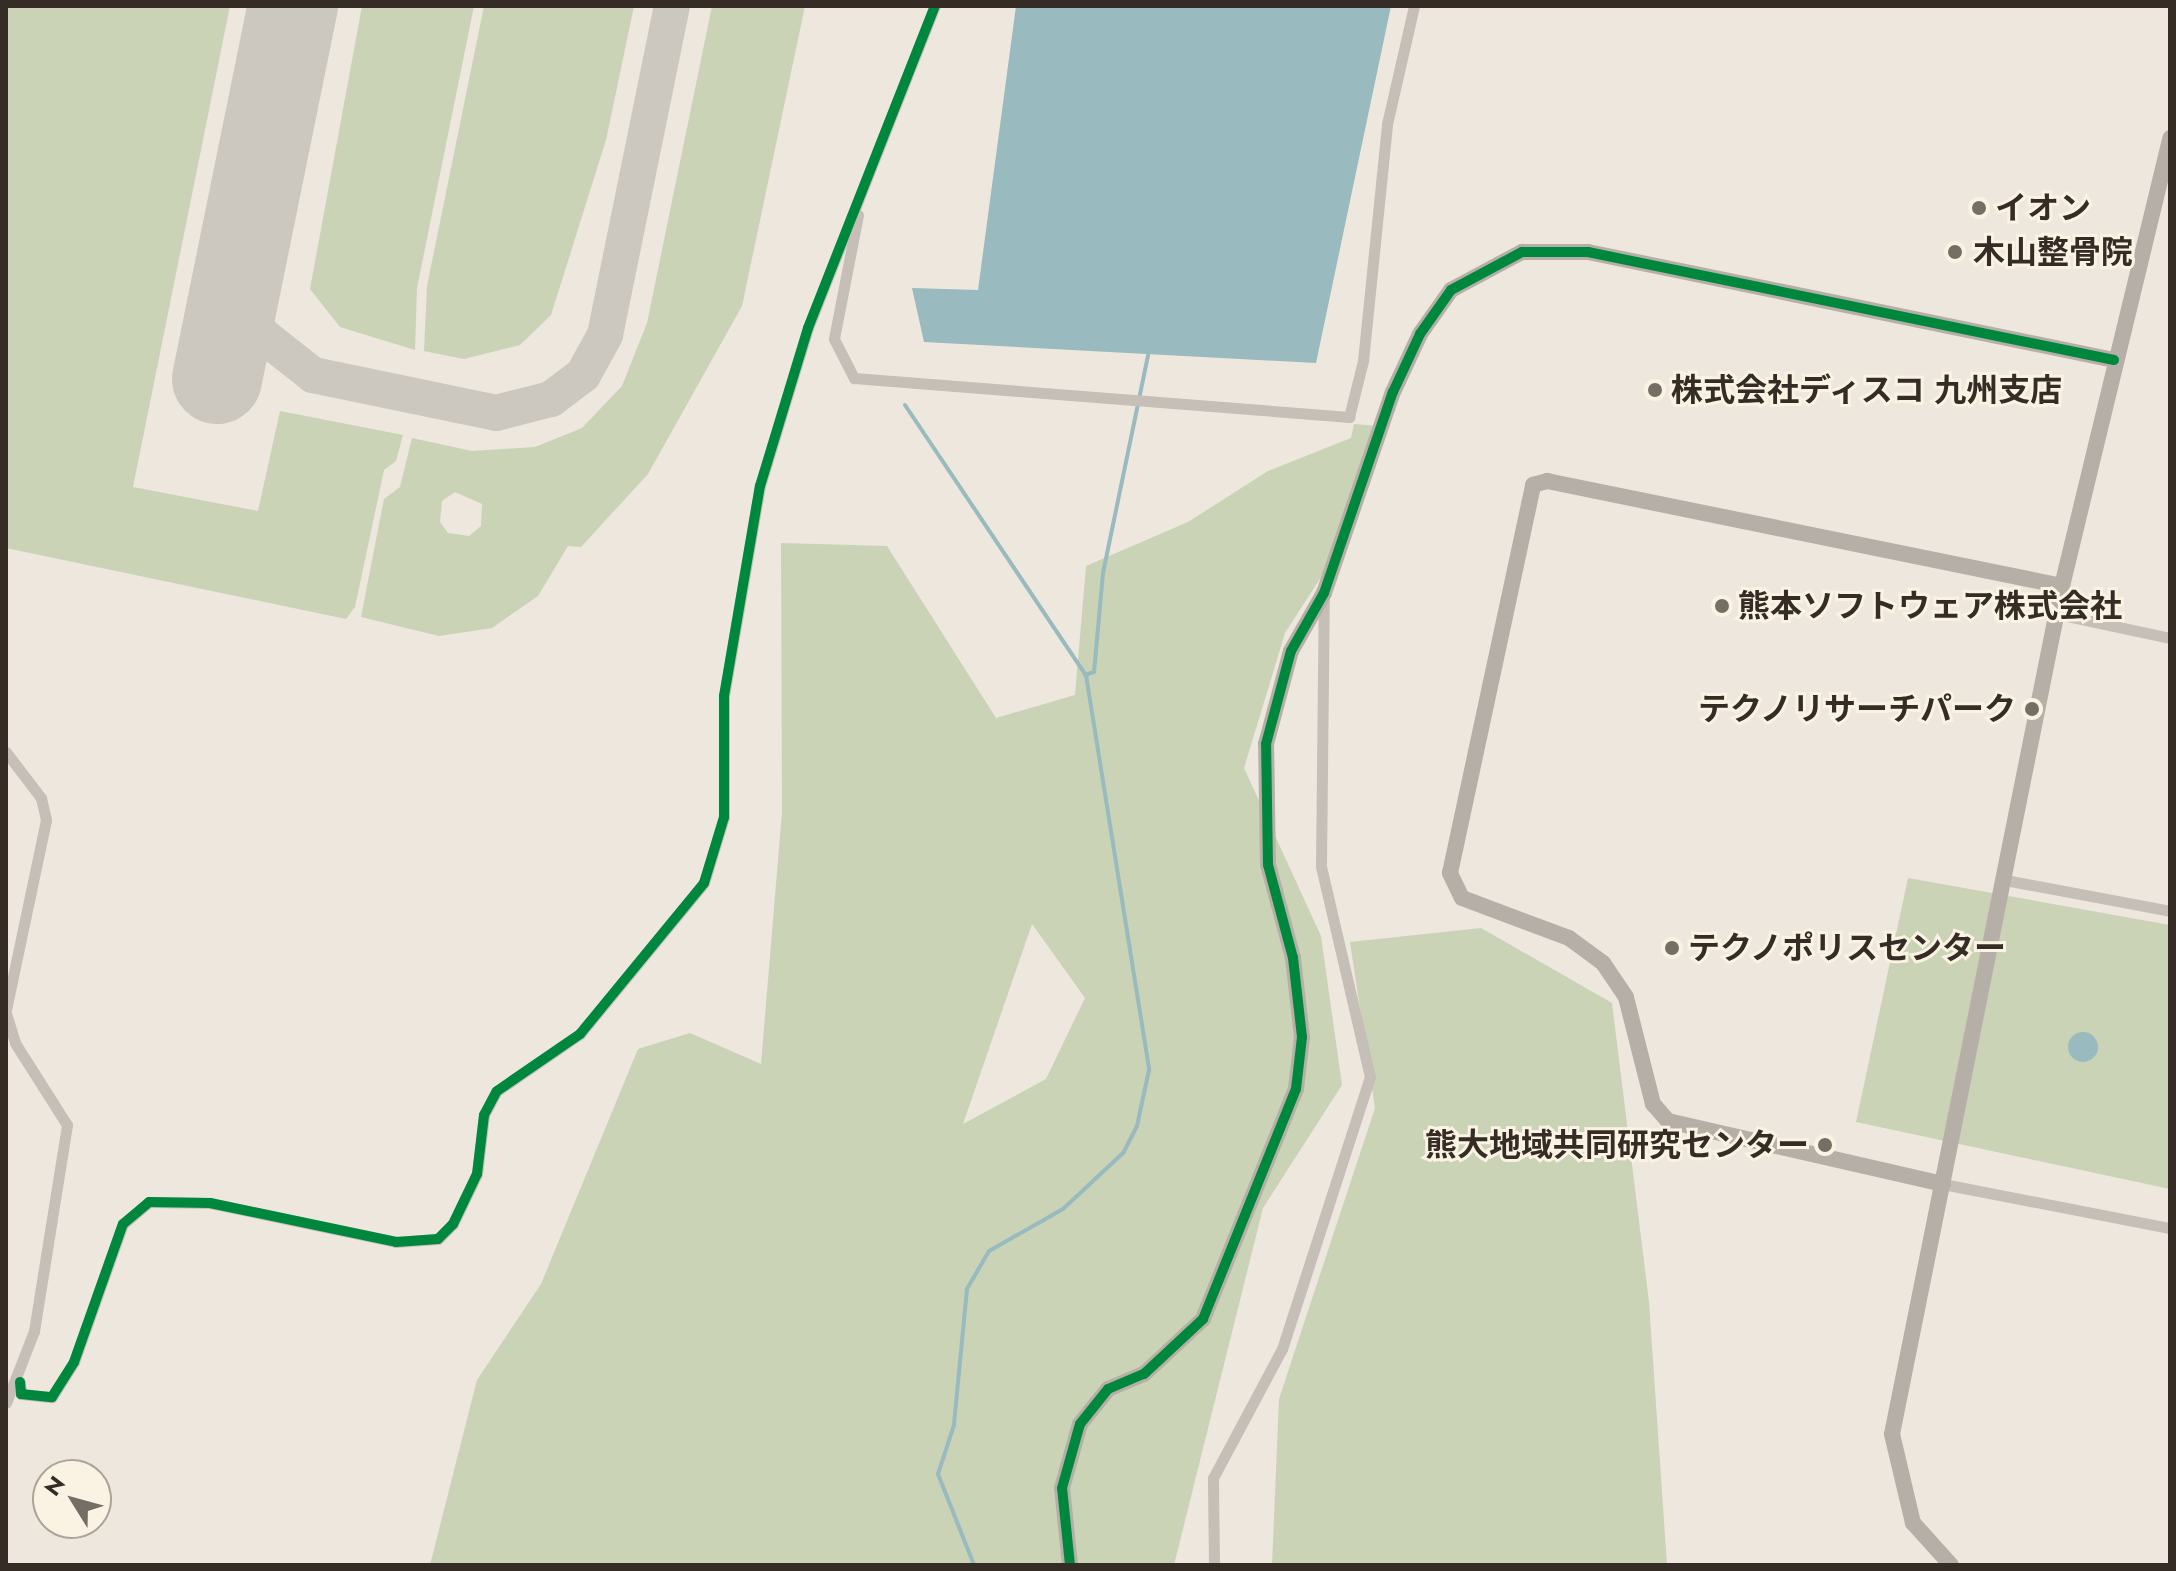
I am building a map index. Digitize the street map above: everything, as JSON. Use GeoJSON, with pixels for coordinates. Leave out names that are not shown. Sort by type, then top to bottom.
{"type":"FeatureCollection","features":[{"type":"Feature","properties":{"kind":"street"},"geometry":{"type":"LineString","coordinates":[[935,6],[859,208],[834,339],[851,375],[1349,417],[1363,361],[1387,124],[1414,6]]}},
{"type":"Feature","properties":{"kind":"street"},"geometry":{"type":"LineString","coordinates":[[6,752],[41,798],[46,820],[6,1011],[15,1043],[67,1125],[20,1382],[21,1394],[52,1397],[74,1362],[123,1224],[149,1202],[210,1203],[396,1242],[438,1239],[477,1174],[484,1115],[497,1091],[580,1034],[704,883],[724,817],[724,696],[760,486],[808,328],[935,6]]}},
{"type":"Feature","properties":{"kind":"street"},"geometry":{"type":"LineString","coordinates":[[1951,1565],[1913,1523],[1892,1434],[2062,586],[2114,360],[2170,138]]}},
{"type":"Feature","properties":{"kind":"street"},"geometry":{"type":"LineString","coordinates":[[1070,1565],[1062,1488],[1080,1424],[1108,1389],[1144,1374],[1203,1319],[1296,1089],[1302,1037],[1293,958],[1268,865],[1266,744],[1291,651],[1324,593],[1420,334],[1451,290],[1522,252],[1588,252],[2114,360]]}},
{"type":"Feature","properties":{"kind":"street"},"geometry":{"type":"LineString","coordinates":[[2062,586],[1547,481],[1533,485],[1450,873],[1462,898],[1569,938],[1603,963],[1626,997],[1653,1104],[1668,1121],[1943,1184],[2170,1228]]}},
{"type":"Feature","properties":{"kind":"street"},"geometry":{"type":"LineString","coordinates":[[1214,1565],[1213,1478],[1282,1349],[1370,1077],[1321,866],[1324,593]]}},
{"type":"Feature","properties":{"kind":"street"},"geometry":{"type":"LineString","coordinates":[[2058,614],[2170,638]]}},
{"type":"Feature","properties":{"kind":"street"},"geometry":{"type":"LineString","coordinates":[[2005,880],[2170,911]]}},
{"type":"Feature","properties":{"kind":"street"},"geometry":{"type":"LineString","coordinates":[[6,1403],[20,1382]]}},
{"type":"Feature","properties":{"kind":"green space"},"geometry":{"type":"Polygon","coordinates":[[[6,6],[230,6],[133,487],[258,511],[280,411],[403,435],[396,461],[384,470],[355,607],[346,619],[6,548],[6,6]]]}},
{"type":"Feature","properties":{"kind":"green space"},"geometry":{"type":"Polygon","coordinates":[[[362,6],[474,6],[417,288],[415,350],[340,327],[310,289],[362,6]]]}},
{"type":"Feature","properties":{"kind":"green space"},"geometry":{"type":"Polygon","coordinates":[[[484,6],[634,6],[606,140],[551,315],[520,345],[464,359],[424,351],[427,286],[484,6]]]}},
{"type":"Feature","properties":{"kind":"green space"},"geometry":{"type":"Polygon","coordinates":[[[712,6],[805,6],[742,306],[648,474],[581,547],[568,546],[538,596],[492,628],[439,636],[361,617],[384,499],[400,487],[412,438],[472,451],[535,447],[582,428],[622,386],[647,323],[712,6]],[[455,492],[442,501],[440,522],[448,533],[469,536],[481,526],[482,504],[455,492]]]}},
{"type":"Feature","properties":{"kind":"green space"},"geometry":{"type":"Polygon","coordinates":[[[1354,424],[1378,426],[1323,574],[1285,633],[1244,768],[1321,936],[1342,1085],[1263,1208],[1174,1565],[430,1565],[477,1380],[541,1284],[638,1049],[690,1033],[761,1064],[782,812],[781,543],[887,546],[996,718],[1075,695],[1086,566],[1188,522],[1268,471],[1351,438],[1354,424]],[[1032,924],[963,1124],[1046,1079],[1085,998],[1032,924]]]}},
{"type":"Feature","properties":{"kind":"green space"},"geometry":{"type":"Polygon","coordinates":[[[1908,878],[2170,925],[2170,1189],[1856,1122],[1908,878]]]}},
{"type":"Feature","properties":{"kind":"green space"},"geometry":{"type":"Polygon","coordinates":[[[1481,928],[1612,1003],[1649,1302],[1667,1565],[1272,1565],[1279,1399],[1375,1108],[1350,942],[1481,928]]]}},
{"type":"Feature","properties":{"kind":"water"},"geometry":{"type":"Polygon","coordinates":[[[1016,6],[1391,6],[1316,363],[924,342],[912,288],[978,290],[1016,6]]]}},
{"type":"Feature","properties":{"kind":"water"},"geometry":{"type":"Polygon","coordinates":[[[2083,1032],[2089,1033],[2097,1041],[2097,1053],[2089,1061],[2083,1062],[2077,1061],[2069,1053],[2068,1047],[2069,1041],[2077,1033],[2083,1032]]]}},
{"type":"Feature","properties":{"kind":"waterway"},"geometry":{"type":"LineString","coordinates":[[1085,675],[1094,672],[1103,573],[1149,351]]}},
{"type":"Feature","properties":{"kind":"waterway"},"geometry":{"type":"LineString","coordinates":[[905,405],[1086,675],[1149,1070],[1137,1126],[1123,1153],[1063,1209],[989,1251],[967,1289],[954,1425],[938,1474],[974,1565]]}},
{"type":"Feature","properties":{"kind":"taxiway"},"geometry":{"type":"LineString","coordinates":[[236,280],[242,306],[262,335],[313,375],[496,413],[551,399],[583,375],[605,335],[672,6]]}},
{"type":"Feature","properties":{"kind":"runway"},"geometry":{"type":"LineString","coordinates":[[217,379],[293,6]]}},
{"type":"Feature","properties":{"kind":"cycle path"},"geometry":{"type":"LineString","coordinates":[[20,1382],[21,1394],[52,1397],[74,1362],[123,1224],[149,1202],[210,1203],[396,1242],[438,1239],[453,1224],[477,1174],[484,1115],[497,1091],[580,1034],[704,883],[724,817],[724,696],[760,486],[808,328],[935,6]]}},
{"type":"Feature","properties":{"kind":"cycle path"},"geometry":{"type":"LineString","coordinates":[[1070,1565],[1062,1488],[1080,1424],[1108,1389],[1144,1374],[1203,1319],[1296,1089],[1302,1037],[1293,958],[1268,865],[1266,744],[1291,651],[1324,593],[1393,392],[1420,334],[1451,290],[1522,252],[1588,252],[2114,360]]}},
{"type":"Feature","properties":{"kind":"place","name":"イオン"},"geometry":{"type":"Point","coordinates":[1979,208]}},
{"type":"Feature","properties":{"kind":"place","name":"木山整骨院"},"geometry":{"type":"Point","coordinates":[1955,252]}},
{"type":"Feature","properties":{"kind":"place","name":"株式会社ディスコ 九州支店"},"geometry":{"type":"Point","coordinates":[1655,390]}},
{"type":"Feature","properties":{"kind":"place","name":"熊本ソフトウェア株式会社"},"geometry":{"type":"Point","coordinates":[1722,606]}},
{"type":"Feature","properties":{"kind":"place","name":"テクノリサーチパーク"},"geometry":{"type":"Point","coordinates":[2032,709]}},
{"type":"Feature","properties":{"kind":"place","name":"テクノポリスセンター"},"geometry":{"type":"Point","coordinates":[1672,948]}},
{"type":"Feature","properties":{"kind":"place","name":"熊大地域共同研究センター"},"geometry":{"type":"Point","coordinates":[1825,1145]}}]}
